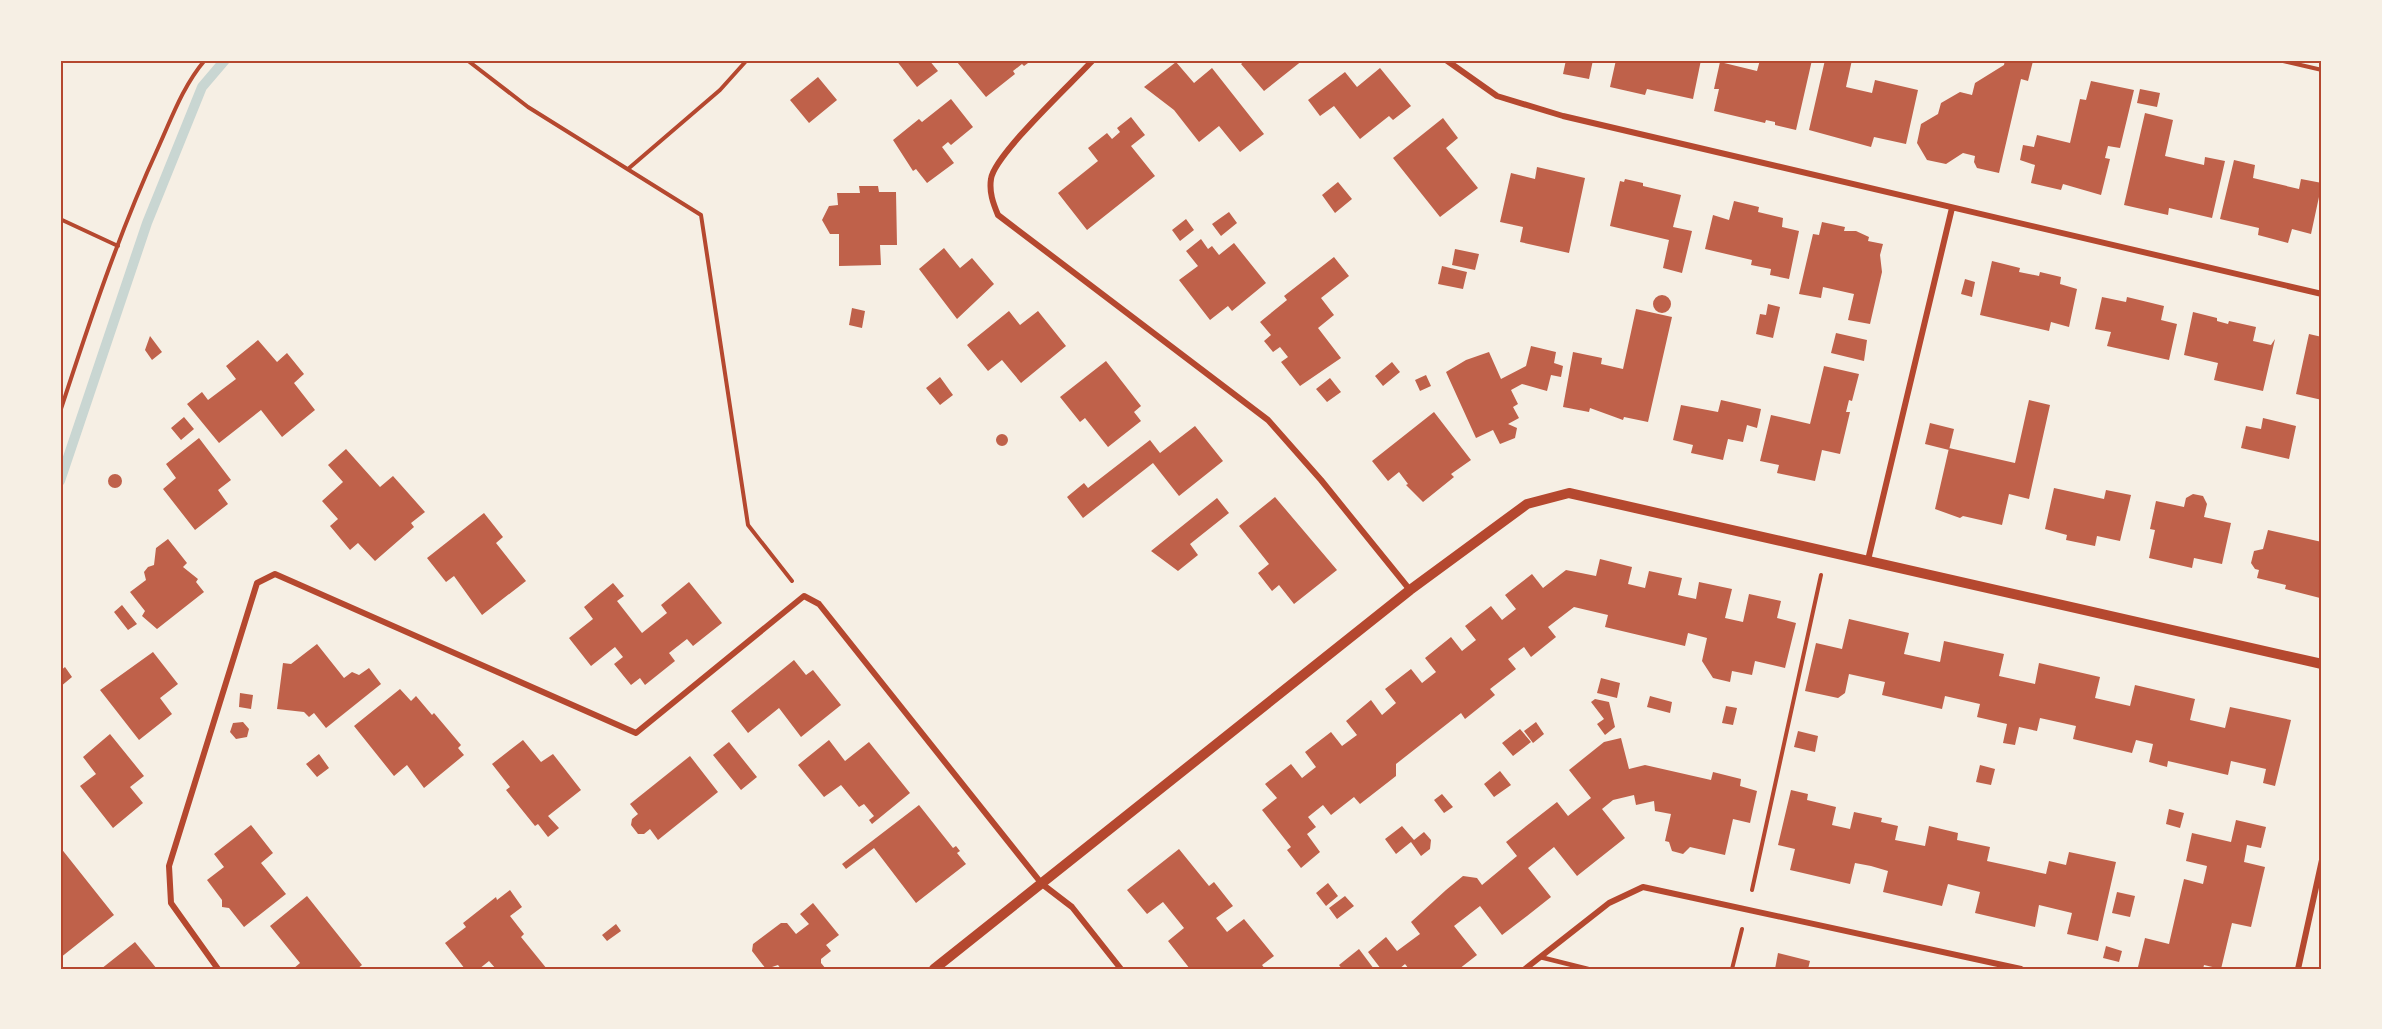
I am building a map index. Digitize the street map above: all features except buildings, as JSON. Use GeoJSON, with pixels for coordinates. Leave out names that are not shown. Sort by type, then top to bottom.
{"type":"FeatureCollection","features":[{"type":"Feature","properties":{"kind":"street"},"geometry":{"type":"LineString","coordinates":[[1093,60],[1003,156],[991,177],[990,197],[998,215],[1268,420],[1321,480],[1410,590]]}},
{"type":"Feature","properties":{"kind":"street"},"geometry":{"type":"LineString","coordinates":[[1446,60],[1497,96],[1563,116],[2322,294]]}},
{"type":"Feature","properties":{"kind":"street"},"geometry":{"type":"LineString","coordinates":[[1868,560],[1952,208]]}},
{"type":"Feature","properties":{"kind":"street"},"geometry":{"type":"LineString","coordinates":[[934,969],[1410,590],[1527,504],[1569,493],[2322,664]]}},
{"type":"Feature","properties":{"kind":"street"},"geometry":{"type":"LineString","coordinates":[[218,969],[171,903],[169,866],[257,583],[275,574],[636,733],[804,596],[819,604],[1042,884],[1072,907],[1121,969]]}},
{"type":"Feature","properties":{"kind":"street"},"geometry":{"type":"LineString","coordinates":[[2298,969],[2322,860]]}},
{"type":"Feature","properties":{"kind":"street"},"geometry":{"type":"LineString","coordinates":[[1525,969],[1609,903],[1643,887],[2021,969]]}},
{"type":"Feature","properties":{"kind":"lane"},"geometry":{"type":"LineString","coordinates":[[1540,957],[1588,969]]}},
{"type":"Feature","properties":{"kind":"path"},"geometry":{"type":"LineString","coordinates":[[60,412],[143,180],[188,80],[205,60]]}},
{"type":"Feature","properties":{"kind":"path"},"geometry":{"type":"LineString","coordinates":[[467,60],[528,107],[701,215],[748,525],[804,596]]}},
{"type":"Feature","properties":{"kind":"path"},"geometry":{"type":"LineString","coordinates":[[628,169],[720,90],[747,60]]}},
{"type":"Feature","properties":{"kind":"path"},"geometry":{"type":"LineString","coordinates":[[2279,60],[2322,70]]}},
{"type":"Feature","properties":{"kind":"path"},"geometry":{"type":"LineString","coordinates":[[60,219],[118,246]]}},
{"type":"Feature","properties":{"kind":"path"},"geometry":{"type":"LineString","coordinates":[[1732,969],[1748,909],[1827,550]]}},
{"type":"Feature","properties":{"kind":"waterway"},"geometry":{"type":"LineString","coordinates":[[60,481],[147,223],[202,87],[225,60]]}}]}
